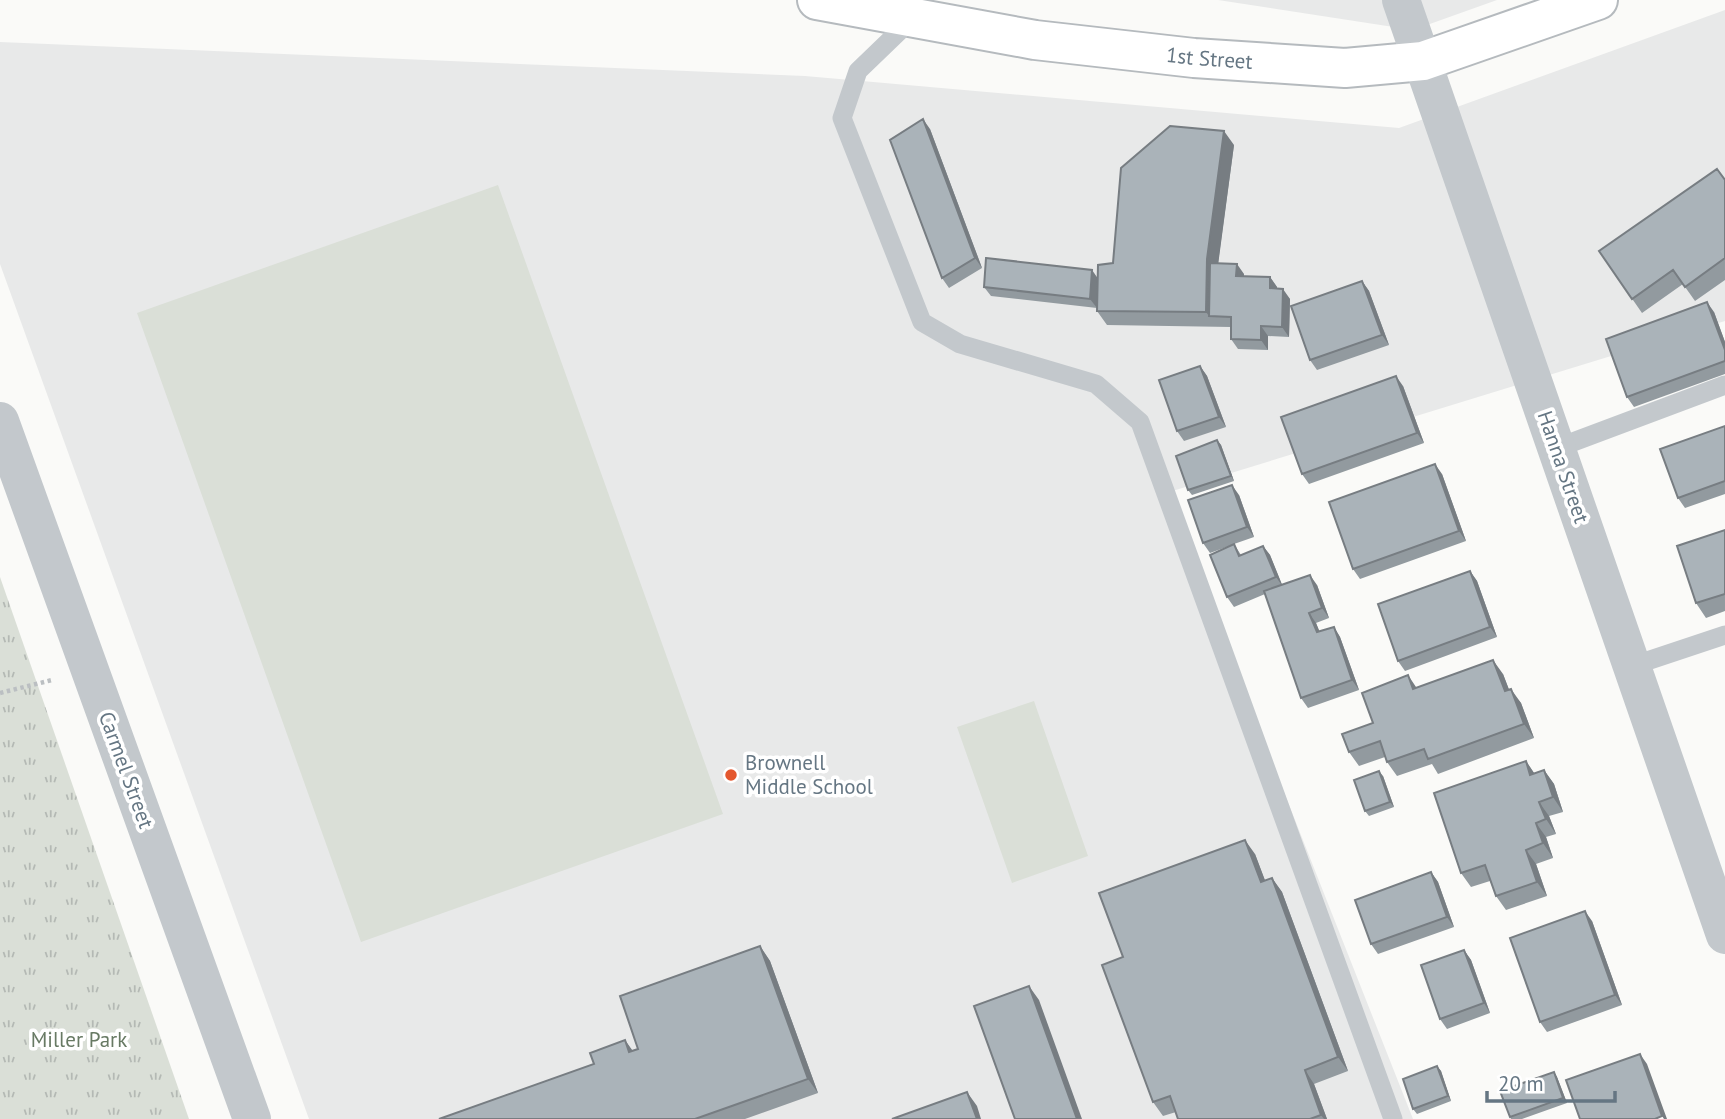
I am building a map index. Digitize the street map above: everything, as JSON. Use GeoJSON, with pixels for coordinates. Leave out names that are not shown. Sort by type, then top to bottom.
{"type":"FeatureCollection","features":[{"type":"Feature","properties":{"kind":"main road","name":"1st Street"},"geometry":{"type":"LineString","coordinates":[[817,0],[1035,40],[1194,58],[1345,68],[1423,61],[1598,0]]}},
{"type":"Feature","properties":{"kind":"street","name":"Hanna Street"},"geometry":{"type":"LineString","coordinates":[[1401,0],[1725,935]]}},
{"type":"Feature","properties":{"kind":"street","name":"Carmel Street"},"geometry":{"type":"LineString","coordinates":[[0,421],[252,1119]]}},
{"type":"Feature","properties":{"kind":"lane"},"geometry":{"type":"LineString","coordinates":[[913,18],[858,71],[842,118],[922,322],[960,344],[1096,384],[1140,422],[1392,1119]]}},
{"type":"Feature","properties":{"kind":"lane"},"geometry":{"type":"LineString","coordinates":[[1557,448],[1725,385]]}},
{"type":"Feature","properties":{"kind":"lane"},"geometry":{"type":"LineString","coordinates":[[1632,666],[1725,635]]}},
{"type":"Feature","properties":{"kind":"path"},"geometry":{"type":"LineString","coordinates":[[0,693],[90,670]]}},
{"type":"Feature","properties":{"kind":"shaded area"},"geometry":{"type":"Polygon","coordinates":[[[1218,0],[1497,0],[1413,30],[1218,0]]]}},
{"type":"Feature","properties":{"kind":"shaded area","name":"Brownell Middle School"},"geometry":{"type":"Polygon","coordinates":[[[1725,10],[1725,321],[1166,493],[1413,1119],[309,1119],[0,264],[0,42],[805,76],[1399,128],[1725,10]]]}},
{"type":"Feature","properties":{"kind":"green space"},"geometry":{"type":"Polygon","coordinates":[[[498,185],[723,814],[361,942],[137,313],[498,185]]]}},
{"type":"Feature","properties":{"kind":"green space","name":"Miller Park"},"geometry":{"type":"Polygon","coordinates":[[[0,577],[189,1119],[0,1119],[0,577]]]}},
{"type":"Feature","properties":{"kind":"green space"},"geometry":{"type":"Polygon","coordinates":[[[1034,701],[1088,856],[1012,883],[957,727],[1034,701]]]}},
{"type":"Feature","properties":{"kind":"building"},"geometry":{"type":"Polygon","coordinates":[[[923,119],[975,258],[942,278],[890,140],[923,119]]]}},
{"type":"Feature","properties":{"kind":"building"},"geometry":{"type":"Polygon","coordinates":[[[1170,126],[1224,131],[1207,259],[1206,312],[1097,311],[1098,265],[1113,263],[1121,168],[1170,126]]]}},
{"type":"Feature","properties":{"kind":"building"},"geometry":{"type":"Polygon","coordinates":[[[1717,169],[1725,180],[1725,258],[1685,287],[1673,270],[1632,299],[1599,251],[1717,169]]]}},
{"type":"Feature","properties":{"kind":"building"},"geometry":{"type":"Polygon","coordinates":[[[986,258],[1092,270],[1090,299],[984,287],[986,258]]]}},
{"type":"Feature","properties":{"kind":"building"},"geometry":{"type":"Polygon","coordinates":[[[1210,263],[1237,264],[1236,276],[1270,277],[1270,288],[1283,289],[1282,327],[1261,326],[1261,340],[1231,339],[1231,317],[1209,316],[1210,263]]]}},
{"type":"Feature","properties":{"kind":"building"},"geometry":{"type":"Polygon","coordinates":[[[1362,281],[1382,335],[1310,360],[1291,306],[1362,281]]]}},
{"type":"Feature","properties":{"kind":"building"},"geometry":{"type":"Polygon","coordinates":[[[1707,302],[1725,350],[1725,361],[1627,397],[1606,339],[1707,302]]]}},
{"type":"Feature","properties":{"kind":"building"},"geometry":{"type":"Polygon","coordinates":[[[1200,366],[1219,417],[1177,431],[1159,380],[1200,366]]]}},
{"type":"Feature","properties":{"kind":"building"},"geometry":{"type":"Polygon","coordinates":[[[1396,376],[1417,433],[1302,474],[1281,417],[1396,376]]]}},
{"type":"Feature","properties":{"kind":"building"},"geometry":{"type":"Polygon","coordinates":[[[1725,426],[1725,481],[1678,498],[1660,449],[1725,426]]]}},
{"type":"Feature","properties":{"kind":"building"},"geometry":{"type":"Polygon","coordinates":[[[1217,440],[1231,476],[1188,490],[1176,456],[1217,440]]]}},
{"type":"Feature","properties":{"kind":"building"},"geometry":{"type":"Polygon","coordinates":[[[1435,464],[1459,531],[1353,569],[1329,502],[1435,464]]]}},
{"type":"Feature","properties":{"kind":"building"},"geometry":{"type":"Polygon","coordinates":[[[1232,485],[1247,527],[1203,543],[1188,500],[1232,485]]]}},
{"type":"Feature","properties":{"kind":"building"},"geometry":{"type":"Polygon","coordinates":[[[1725,530],[1725,594],[1696,603],[1677,546],[1725,530]]]}},
{"type":"Feature","properties":{"kind":"building"},"geometry":{"type":"Polygon","coordinates":[[[1234,544],[1239,556],[1263,546],[1276,577],[1227,597],[1210,555],[1234,544]]]}},
{"type":"Feature","properties":{"kind":"building"},"geometry":{"type":"Polygon","coordinates":[[[1470,571],[1490,627],[1398,661],[1378,604],[1470,571]]]}},
{"type":"Feature","properties":{"kind":"building"},"geometry":{"type":"Polygon","coordinates":[[[1310,575],[1322,608],[1309,613],[1317,632],[1334,627],[1352,680],[1301,698],[1264,591],[1310,575]]]}},
{"type":"Feature","properties":{"kind":"building"},"geometry":{"type":"Polygon","coordinates":[[[1493,660],[1505,691],[1511,689],[1524,724],[1428,759],[1424,749],[1387,762],[1380,741],[1349,752],[1342,734],[1373,723],[1362,693],[1408,675],[1413,689],[1493,660]]]}},
{"type":"Feature","properties":{"kind":"building"},"geometry":{"type":"Polygon","coordinates":[[[1526,761],[1530,775],[1544,770],[1553,797],[1539,802],[1546,819],[1536,823],[1543,843],[1526,850],[1537,882],[1496,896],[1485,865],[1461,873],[1434,793],[1526,761]]]}},
{"type":"Feature","properties":{"kind":"building"},"geometry":{"type":"Polygon","coordinates":[[[1379,771],[1390,802],[1365,811],[1354,780],[1379,771]]]}},
{"type":"Feature","properties":{"kind":"building"},"geometry":{"type":"Polygon","coordinates":[[[1245,840],[1261,882],[1272,878],[1338,1057],[1305,1070],[1321,1115],[1310,1119],[1178,1119],[1170,1096],[1153,1102],[1102,965],[1123,957],[1099,893],[1245,840]]]}},
{"type":"Feature","properties":{"kind":"building"},"geometry":{"type":"Polygon","coordinates":[[[1431,872],[1447,917],[1371,944],[1355,900],[1431,872]]]}},
{"type":"Feature","properties":{"kind":"building"},"geometry":{"type":"Polygon","coordinates":[[[1585,911],[1615,995],[1540,1022],[1510,938],[1585,911]]]}},
{"type":"Feature","properties":{"kind":"building"},"geometry":{"type":"Polygon","coordinates":[[[760,946],[808,1079],[695,1119],[439,1119],[594,1064],[590,1053],[625,1040],[629,1052],[638,1049],[620,996],[760,946]]]}},
{"type":"Feature","properties":{"kind":"building"},"geometry":{"type":"Polygon","coordinates":[[[1464,950],[1484,1003],[1440,1019],[1421,965],[1464,950]]]}},
{"type":"Feature","properties":{"kind":"building"},"geometry":{"type":"Polygon","coordinates":[[[1029,986],[1077,1119],[1015,1119],[974,1006],[1029,986]]]}},
{"type":"Feature","properties":{"kind":"building"},"geometry":{"type":"Polygon","coordinates":[[[1640,1054],[1662,1116],[1655,1119],[1580,1119],[1566,1080],[1640,1054]]]}},
{"type":"Feature","properties":{"kind":"building"},"geometry":{"type":"Polygon","coordinates":[[[1437,1066],[1448,1096],[1413,1109],[1403,1079],[1437,1066]]]}},
{"type":"Feature","properties":{"kind":"building"},"geometry":{"type":"Polygon","coordinates":[[[1554,1072],[1563,1098],[1510,1117],[1500,1091],[1554,1072]]]}},
{"type":"Feature","properties":{"kind":"building"},"geometry":{"type":"Polygon","coordinates":[[[967,1092],[977,1119],[892,1119],[967,1092]]]}},
{"type":"Feature","properties":{"kind":"place","name":"Brownell Middle School"},"geometry":{"type":"Point","coordinates":[731,775]}}]}
